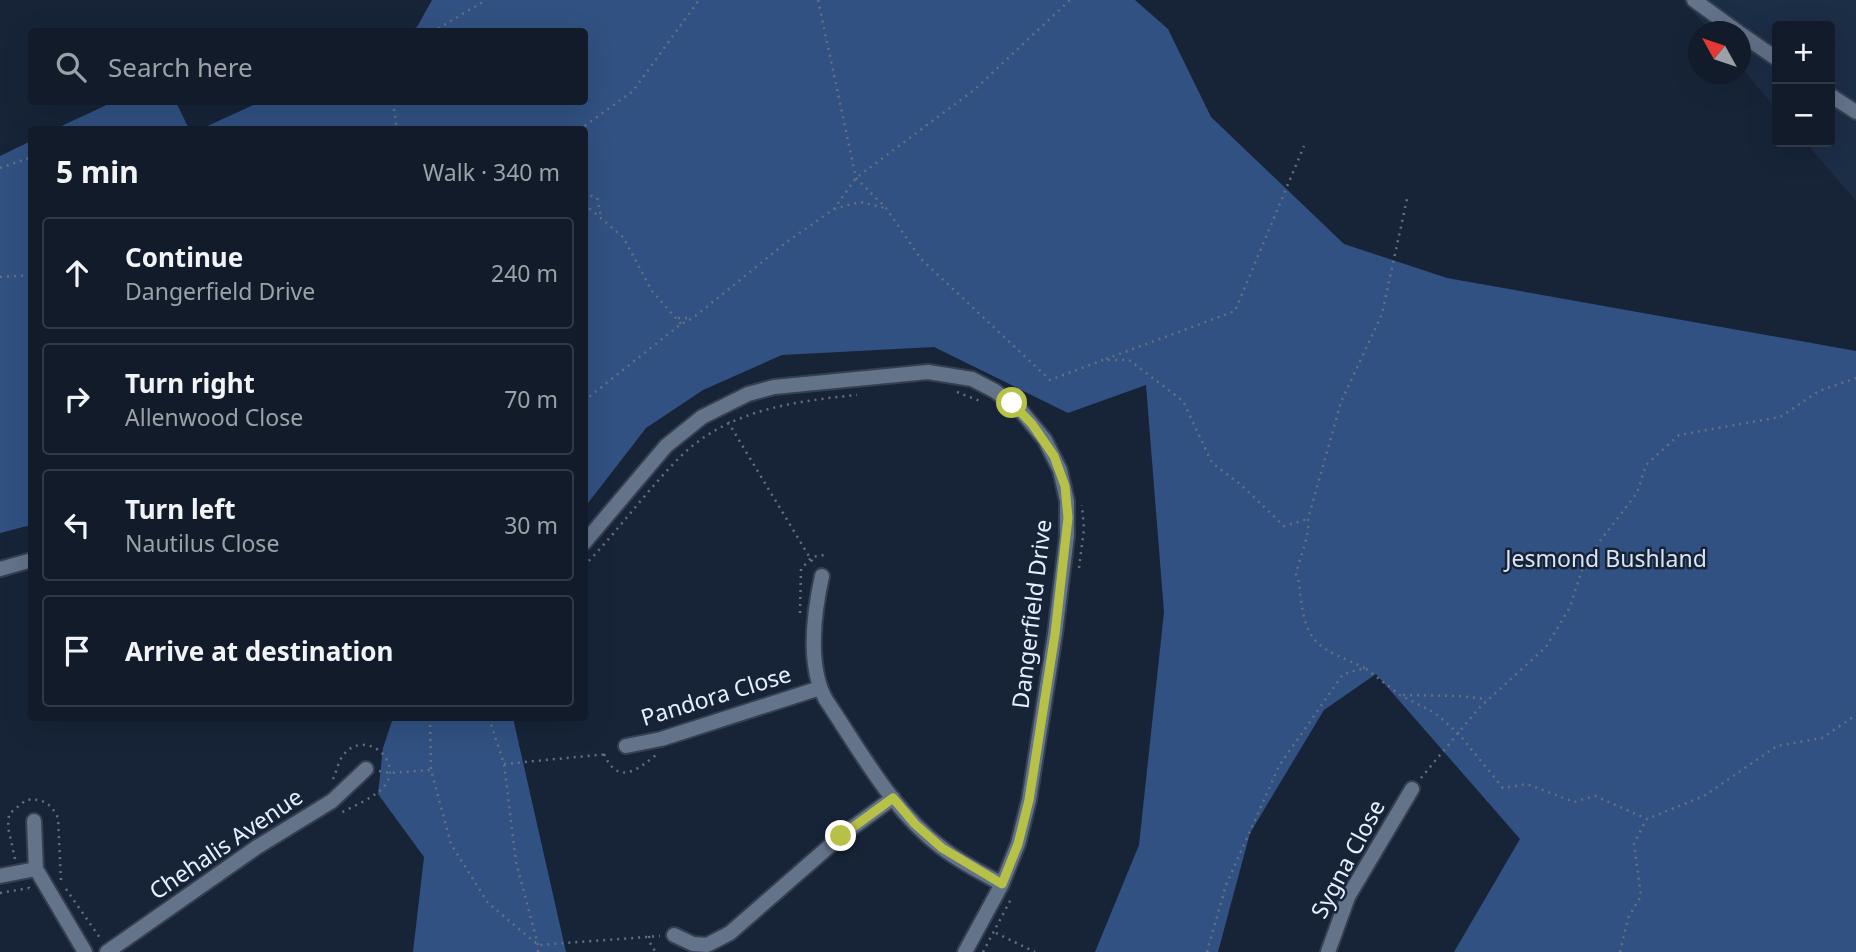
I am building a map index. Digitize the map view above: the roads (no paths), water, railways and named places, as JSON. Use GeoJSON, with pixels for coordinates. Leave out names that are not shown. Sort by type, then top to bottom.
{"type":"FeatureCollection","features":[{"type":"Feature","properties":{"kind":"street"},"geometry":{"type":"LineString","coordinates":[[1693,0],[1722,21]]}},
{"type":"Feature","properties":{"kind":"street"},"geometry":{"type":"LineString","coordinates":[[1751,41],[1772,56]]}},
{"type":"Feature","properties":{"kind":"street"},"geometry":{"type":"LineString","coordinates":[[1835,98],[1856,112]]}},
{"type":"Feature","properties":{"kind":"street","name":"Dangerfield Drive"},"geometry":{"type":"LineString","coordinates":[[588,538],[666,446],[702,417],[722,406],[747,394],[774,387],[908,372],[949,374],[971,379],[1012,403],[1032,424],[1049,448],[1065,486],[1067,537],[1055,634],[1029,800],[1018,844],[1002,884],[965,952]]}},
{"type":"Feature","properties":{"kind":"street"},"geometry":{"type":"LineString","coordinates":[[0,569],[28,561]]}},
{"type":"Feature","properties":{"kind":"street"},"geometry":{"type":"LineString","coordinates":[[822,576],[815,610],[815,650],[820,688],[893,798],[915,824],[942,848],[1002,884]]}},
{"type":"Feature","properties":{"kind":"street","name":"Pandora Close"},"geometry":{"type":"LineString","coordinates":[[626,746],[661,738],[820,688]]}},
{"type":"Feature","properties":{"kind":"street","name":"Chehalis Avenue"},"geometry":{"type":"LineString","coordinates":[[107,952],[257,847],[332,801],[366,769]]}},
{"type":"Feature","properties":{"kind":"street","name":"Sygna Close"},"geometry":{"type":"LineString","coordinates":[[1328,952],[1348,897],[1412,789]]}},
{"type":"Feature","properties":{"kind":"street"},"geometry":{"type":"LineString","coordinates":[[674,934],[693,944],[707,945],[730,933],[841,836],[893,798]]}},
{"type":"Feature","properties":{"kind":"street"},"geometry":{"type":"LineString","coordinates":[[34,821],[36,869],[85,952]]}},
{"type":"Feature","properties":{"kind":"street"},"geometry":{"type":"LineString","coordinates":[[0,876],[36,869]]}},
{"type":"Feature","properties":{"kind":"park label","name":"Jesmond Bushland"},"geometry":{"type":"Point","coordinates":[1606,559]}}]}
